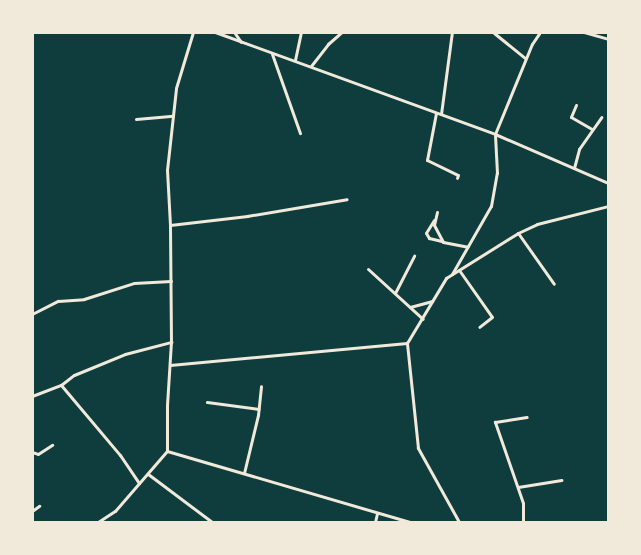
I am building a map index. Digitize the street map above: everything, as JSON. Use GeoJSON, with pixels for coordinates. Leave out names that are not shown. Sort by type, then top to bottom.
{"type":"FeatureCollection","features":[{"type":"Feature","properties":{"kind":"street"},"geometry":{"type":"LineString","coordinates":[[98,522],[115,511],[167,452],[171,281],[167,170],[176,88],[193,32]]}},
{"type":"Feature","properties":{"kind":"street"},"geometry":{"type":"LineString","coordinates":[[215,32],[495,134],[608,181]]}},
{"type":"Feature","properties":{"kind":"street"},"geometry":{"type":"LineString","coordinates":[[234,32],[241,42]]}},
{"type":"Feature","properties":{"kind":"street"},"geometry":{"type":"LineString","coordinates":[[295,60],[301,32]]}},
{"type":"Feature","properties":{"kind":"street"},"geometry":{"type":"LineString","coordinates":[[311,66],[328,44],[342,32]]}},
{"type":"Feature","properties":{"kind":"street"},"geometry":{"type":"LineString","coordinates":[[441,114],[452,32]]}},
{"type":"Feature","properties":{"kind":"street"},"geometry":{"type":"LineString","coordinates":[[459,522],[418,448],[407,343],[423,319],[442,283],[451,274],[488,215],[496,186],[495,134],[525,58],[540,32]]}},
{"type":"Feature","properties":{"kind":"street"},"geometry":{"type":"LineString","coordinates":[[584,32],[608,39]]}},
{"type":"Feature","properties":{"kind":"street"},"geometry":{"type":"LineString","coordinates":[[494,33],[525,58]]}},
{"type":"Feature","properties":{"kind":"street"},"geometry":{"type":"LineString","coordinates":[[272,53],[300,133]]}},
{"type":"Feature","properties":{"kind":"street"},"geometry":{"type":"LineString","coordinates":[[576,105],[571,117],[592,129]]}},
{"type":"Feature","properties":{"kind":"street"},"geometry":{"type":"LineString","coordinates":[[436,113],[428,160],[458,175],[457,178]]}},
{"type":"Feature","properties":{"kind":"street"},"geometry":{"type":"LineString","coordinates":[[136,119],[172,116]]}},
{"type":"Feature","properties":{"kind":"street"},"geometry":{"type":"LineString","coordinates":[[574,168],[580,149],[601,117]]}},
{"type":"Feature","properties":{"kind":"street"},"geometry":{"type":"LineString","coordinates":[[170,225],[246,216],[347,199]]}},
{"type":"Feature","properties":{"kind":"street"},"geometry":{"type":"LineString","coordinates":[[451,274],[518,233],[537,224],[608,206]]}},
{"type":"Feature","properties":{"kind":"street"},"geometry":{"type":"LineString","coordinates":[[437,212],[426,233],[429,238],[468,247]]}},
{"type":"Feature","properties":{"kind":"street"},"geometry":{"type":"LineString","coordinates":[[434,220],[434,225],[443,242]]}},
{"type":"Feature","properties":{"kind":"street"},"geometry":{"type":"LineString","coordinates":[[518,233],[554,284]]}},
{"type":"Feature","properties":{"kind":"street"},"geometry":{"type":"LineString","coordinates":[[395,293],[414,256]]}},
{"type":"Feature","properties":{"kind":"street"},"geometry":{"type":"LineString","coordinates":[[368,269],[423,319]]}},
{"type":"Feature","properties":{"kind":"street"},"geometry":{"type":"LineString","coordinates":[[458,270],[492,317],[479,327]]}},
{"type":"Feature","properties":{"kind":"street"},"geometry":{"type":"LineString","coordinates":[[32,314],[58,301],[84,298],[134,283],[171,281]]}},
{"type":"Feature","properties":{"kind":"street"},"geometry":{"type":"LineString","coordinates":[[410,307],[432,300]]}},
{"type":"Feature","properties":{"kind":"street"},"geometry":{"type":"LineString","coordinates":[[32,396],[61,386],[74,375],[125,354],[171,342]]}},
{"type":"Feature","properties":{"kind":"street"},"geometry":{"type":"LineString","coordinates":[[170,366],[407,343]]}},
{"type":"Feature","properties":{"kind":"street"},"geometry":{"type":"LineString","coordinates":[[61,386],[120,455],[139,483]]}},
{"type":"Feature","properties":{"kind":"street"},"geometry":{"type":"LineString","coordinates":[[244,474],[259,409],[261,386]]}},
{"type":"Feature","properties":{"kind":"street"},"geometry":{"type":"LineString","coordinates":[[207,402],[259,409]]}},
{"type":"Feature","properties":{"kind":"street"},"geometry":{"type":"LineString","coordinates":[[523,522],[524,508],[495,422],[527,417]]}},
{"type":"Feature","properties":{"kind":"street"},"geometry":{"type":"LineString","coordinates":[[32,452],[38,454],[52,445]]}},
{"type":"Feature","properties":{"kind":"street"},"geometry":{"type":"LineString","coordinates":[[167,452],[410,522]]}},
{"type":"Feature","properties":{"kind":"street"},"geometry":{"type":"LineString","coordinates":[[148,474],[212,522]]}},
{"type":"Feature","properties":{"kind":"street"},"geometry":{"type":"LineString","coordinates":[[518,487],[561,480]]}},
{"type":"Feature","properties":{"kind":"street"},"geometry":{"type":"LineString","coordinates":[[32,512],[40,506]]}},
{"type":"Feature","properties":{"kind":"street"},"geometry":{"type":"LineString","coordinates":[[375,522],[377,514]]}}]}
